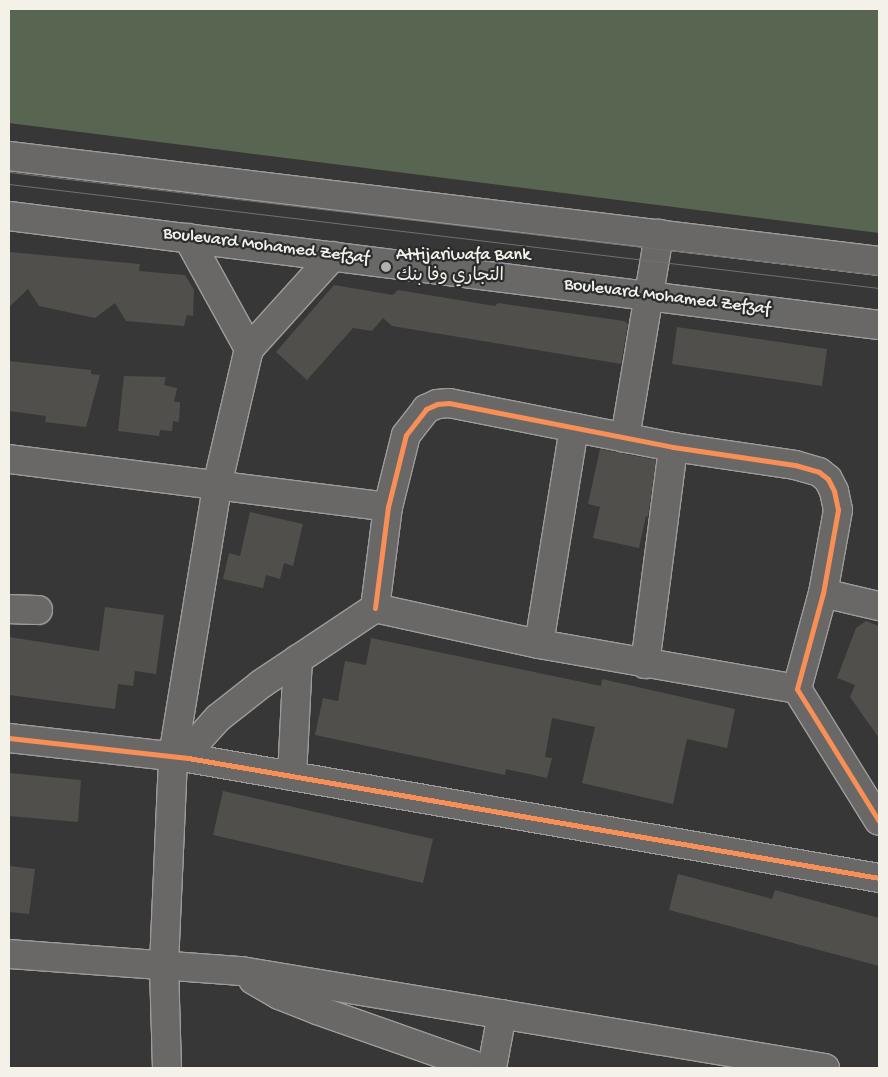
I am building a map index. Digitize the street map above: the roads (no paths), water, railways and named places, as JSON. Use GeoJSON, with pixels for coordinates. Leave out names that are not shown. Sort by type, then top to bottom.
{"type":"FeatureCollection","features":[{"type":"Feature","properties":{"kind":"street"},"geometry":{"type":"LineString","coordinates":[[9,156],[879,261]]}},
{"type":"Feature","properties":{"kind":"street","name":"Boulevard Mohamed Zefzaf"},"geometry":{"type":"LineString","coordinates":[[9,216],[333,256],[648,298],[879,325]]}},
{"type":"Feature","properties":{"kind":"street"},"geometry":{"type":"LineString","coordinates":[[625,438],[659,234]]}},
{"type":"Feature","properties":{"kind":"street"},"geometry":{"type":"LineString","coordinates":[[188,238],[249,349]]}},
{"type":"Feature","properties":{"kind":"street"},"geometry":{"type":"LineString","coordinates":[[167,1068],[164,965],[180,757],[217,486],[249,349],[333,256]]}},
{"type":"Feature","properties":{"kind":"street"},"geometry":{"type":"LineString","coordinates":[[375,608],[388,507],[406,435],[426,409],[437,404],[449,403],[673,447],[795,465],[819,472],[828,479],[838,500],[838,510],[823,593],[797,690],[879,821]]}},
{"type":"Feature","properties":{"kind":"street"},"geometry":{"type":"LineString","coordinates":[[539,644],[574,428]]}},
{"type":"Feature","properties":{"kind":"street"},"geometry":{"type":"LineString","coordinates":[[645,664],[673,447]]}},
{"type":"Feature","properties":{"kind":"street"},"geometry":{"type":"LineString","coordinates":[[9,459],[388,507]]}},
{"type":"Feature","properties":{"kind":"street"},"geometry":{"type":"LineString","coordinates":[[823,593],[879,606]]}},
{"type":"Feature","properties":{"kind":"street"},"geometry":{"type":"LineString","coordinates":[[180,757],[218,718],[298,659],[375,608],[539,644],[797,690]]}},
{"type":"Feature","properties":{"kind":"street"},"geometry":{"type":"LineString","coordinates":[[9,609],[38,610]]}},
{"type":"Feature","properties":{"kind":"street"},"geometry":{"type":"LineString","coordinates":[[292,776],[298,659]]}},
{"type":"Feature","properties":{"kind":"street"},"geometry":{"type":"LineString","coordinates":[[9,738],[180,757],[879,878]]}},
{"type":"Feature","properties":{"kind":"street"},"geometry":{"type":"LineString","coordinates":[[9,954],[241,971],[825,1068]]}},
{"type":"Feature","properties":{"kind":"street"},"geometry":{"type":"LineString","coordinates":[[241,971],[279,995],[482,1068]]}},
{"type":"Feature","properties":{"kind":"street"},"geometry":{"type":"LineString","coordinates":[[492,1068],[502,1014]]}},
{"type":"Feature","properties":{"kind":"tram line"},"geometry":{"type":"LineString","coordinates":[[9,172],[879,275]]}},
{"type":"Feature","properties":{"kind":"tram line"},"geometry":{"type":"LineString","coordinates":[[9,184],[879,288]]}},
{"type":"Feature","properties":{"kind":"place","name":"Attijariwafa Bank التجاري وفا بنك"},"geometry":{"type":"Point","coordinates":[386,267]}}]}
